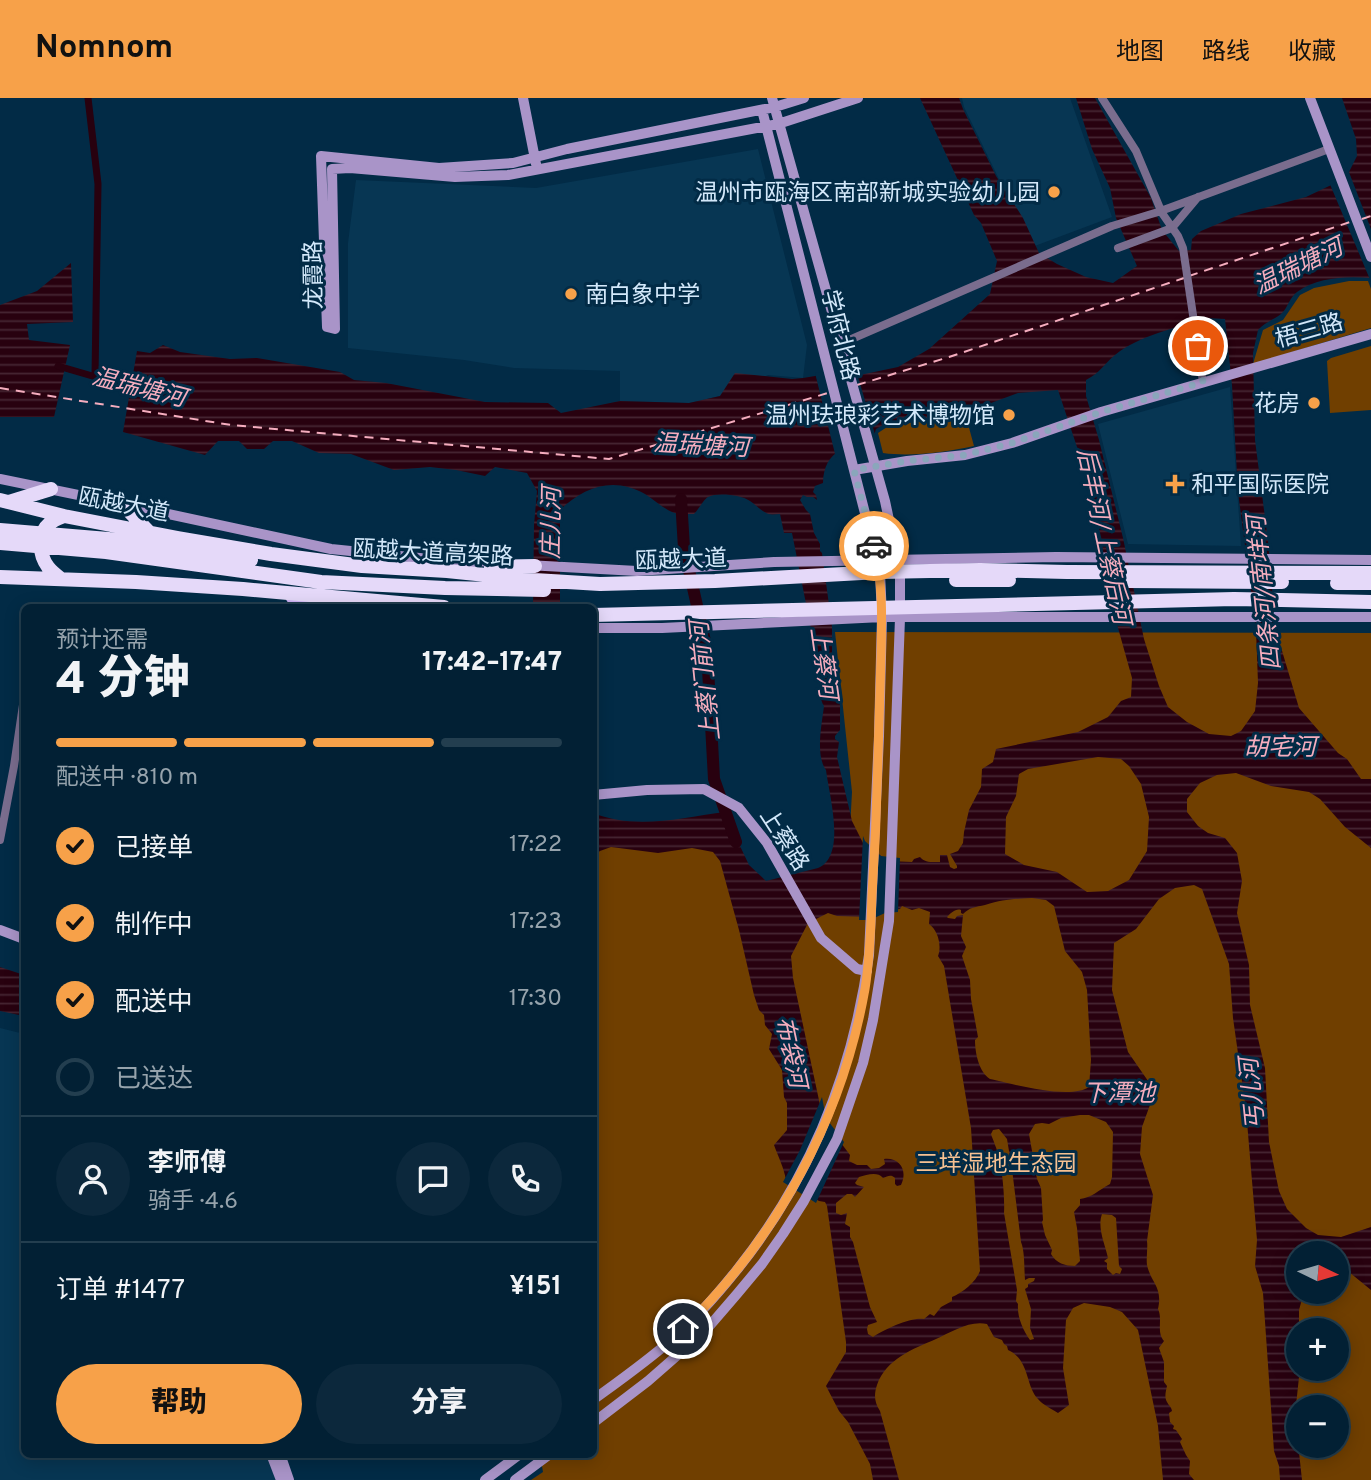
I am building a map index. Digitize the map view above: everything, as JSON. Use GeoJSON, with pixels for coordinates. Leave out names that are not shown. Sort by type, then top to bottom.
{"type":"FeatureCollection","features":[{"type":"Feature","properties":{"kind":"highway"},"geometry":{"type":"LineString","coordinates":[[3,504],[51,489]]}},
{"type":"Feature","properties":{"kind":"highway"},"geometry":{"type":"LineString","coordinates":[[122,503],[150,533]]}},
{"type":"Feature","properties":{"kind":"highway","name":"瓯越大道"},"geometry":{"type":"LineString","coordinates":[[3,504],[26,515],[64,516],[271,554],[362,566],[566,575],[600,584],[797,576],[879,566],[980,570],[1097,564],[1282,566],[1371,572]]}},
{"type":"Feature","properties":{"kind":"highway"},"geometry":{"type":"LineString","coordinates":[[60,578],[44,561],[41,541],[44,530],[50,523],[64,516]]}},
{"type":"Feature","properties":{"kind":"highway","name":"瓯越大道高架路"},"geometry":{"type":"LineString","coordinates":[[2,541],[108,539],[323,569],[446,577],[571,580],[920,567],[1371,572]]}},
{"type":"Feature","properties":{"kind":"highway","name":"瓯越大道高架路"},"geometry":{"type":"LineString","coordinates":[[2,541],[106,552],[321,582],[445,588],[683,589],[920,580],[1371,583]]}},
{"type":"Feature","properties":{"kind":"highway"},"geometry":{"type":"LineString","coordinates":[[242,559],[313,556],[358,558],[510,568],[535,573]]}},
{"type":"Feature","properties":{"kind":"highway"},"geometry":{"type":"LineString","coordinates":[[0,577],[243,589],[370,604]]}},
{"type":"Feature","properties":{"kind":"highway"},"geometry":{"type":"LineString","coordinates":[[597,615],[840,609],[900,613],[968,606],[1104,609],[1283,600],[1371,602]]}},
{"type":"Feature","properties":{"kind":"highway"},"geometry":{"type":"LineString","coordinates":[[1234,603],[1371,602]]}},
{"type":"Feature","properties":{"kind":"main road"},"geometry":{"type":"LineString","coordinates":[[243,589],[282,595],[312,604]]}},
{"type":"Feature","properties":{"kind":"street"},"geometry":{"type":"LineString","coordinates":[[523,98],[537,170]]}},
{"type":"Feature","properties":{"kind":"street","name":"龙霞路"},"geometry":{"type":"LineString","coordinates":[[804,98],[774,103],[762,110],[567,149],[513,163],[439,168],[321,156],[327,327],[335,329],[332,169],[455,177],[508,175],[778,124],[858,98]]}},
{"type":"Feature","properties":{"kind":"street"},"geometry":{"type":"LineString","coordinates":[[853,464],[875,466],[965,455],[1012,443],[1101,412],[1203,382],[1183,248],[1159,211],[1136,151],[1102,98]]}},
{"type":"Feature","properties":{"kind":"street"},"geometry":{"type":"LineString","coordinates":[[1310,98],[1371,257]]}},
{"type":"Feature","properties":{"kind":"street"},"geometry":{"type":"LineString","coordinates":[[597,1420],[648,1381],[706,1330],[762,1264],[804,1201],[837,1139],[863,1063],[873,1020],[888,921],[900,613],[899,566],[875,466],[774,103]]}},
{"type":"Feature","properties":{"kind":"street","name":"学府北路"},"geometry":{"type":"LineString","coordinates":[[597,1397],[671,1340],[709,1302],[750,1253],[789,1195],[835,1099],[856,1030],[867,971],[875,836],[882,612],[879,566],[762,110]]}},
{"type":"Feature","properties":{"kind":"street"},"geometry":{"type":"LineString","coordinates":[[840,344],[1112,226],[1329,149]]}},
{"type":"Feature","properties":{"kind":"street"},"geometry":{"type":"LineString","coordinates":[[1118,248],[1172,228],[1198,197]]}},
{"type":"Feature","properties":{"kind":"street","name":"梧三路"},"geometry":{"type":"LineString","coordinates":[[1203,382],[1371,334]]}},
{"type":"Feature","properties":{"kind":"street"},"geometry":{"type":"LineString","coordinates":[[0,479],[122,503],[331,550],[480,561],[535,573]]}},
{"type":"Feature","properties":{"kind":"street"},"geometry":{"type":"LineString","coordinates":[[1282,566],[1371,560]]}},
{"type":"Feature","properties":{"kind":"street"},"geometry":{"type":"LineString","coordinates":[[447,571],[480,561]]}},
{"type":"Feature","properties":{"kind":"street"},"geometry":{"type":"LineString","coordinates":[[566,575],[774,562],[879,566]]}},
{"type":"Feature","properties":{"kind":"street"},"geometry":{"type":"LineString","coordinates":[[1146,608],[1245,616],[1371,617]]}},
{"type":"Feature","properties":{"kind":"street"},"geometry":{"type":"LineString","coordinates":[[900,613],[1104,609]]}},
{"type":"Feature","properties":{"kind":"street"},"geometry":{"type":"LineString","coordinates":[[597,628],[662,628],[882,612]]}},
{"type":"Feature","properties":{"kind":"street"},"geometry":{"type":"LineString","coordinates":[[0,840],[21,718]]}},
{"type":"Feature","properties":{"kind":"street","name":"上蔡路"},"geometry":{"type":"LineString","coordinates":[[597,795],[704,789],[739,808],[767,843],[821,937],[857,969],[867,971]]}},
{"type":"Feature","properties":{"kind":"street"},"geometry":{"type":"LineString","coordinates":[[0,930],[21,938]]}},
{"type":"Feature","properties":{"kind":"street"},"geometry":{"type":"LineString","coordinates":[[273,1458],[281,1480]]}},
{"type":"Feature","properties":{"kind":"street"},"geometry":{"type":"LineString","coordinates":[[281,1458],[289,1480]]}},
{"type":"Feature","properties":{"kind":"street"},"geometry":{"type":"LineString","coordinates":[[485,1480],[515,1458]]}},
{"type":"Feature","properties":{"kind":"street"},"geometry":{"type":"LineString","coordinates":[[514,1480],[544,1458]]}},
{"type":"Feature","properties":{"kind":"shaded area","name":"温州市瓯海区南部新城实验幼儿园"},"geometry":{"type":"Polygon","coordinates":[[[962,98],[1070,98],[1112,217],[1032,247],[962,98]]]}},
{"type":"Feature","properties":{"kind":"shaded area","name":"南白象中学"},"geometry":{"type":"Polygon","coordinates":[[[758,149],[807,345],[803,378],[768,375],[720,396],[689,403],[620,401],[620,371],[514,368],[348,348],[348,243],[356,180],[536,188],[758,149]]]}},
{"type":"Feature","properties":{"kind":"shaded area","name":"和平国际医院"},"geometry":{"type":"Polygon","coordinates":[[[1230,387],[1241,546],[1128,544],[1098,424],[1230,387]]]}},
{"type":"Feature","properties":{"kind":"shaded area"},"geometry":{"type":"Polygon","coordinates":[[[0,1028],[21,1033],[21,1458],[268,1458],[276,1480],[0,1480],[0,1028]]]}},
{"type":"Feature","properties":{"kind":"green space"},"geometry":{"type":"Polygon","coordinates":[[[1349,281],[1368,281],[1371,289],[1371,328],[1253,364],[1263,330],[1283,320],[1300,295],[1314,288],[1349,281]]]}},
{"type":"Feature","properties":{"kind":"green space"},"geometry":{"type":"Polygon","coordinates":[[[1371,346],[1371,410],[1330,413],[1327,361],[1371,346]]]}},
{"type":"Feature","properties":{"kind":"green space"},"geometry":{"type":"Polygon","coordinates":[[[965,413],[974,446],[928,453],[883,453],[878,433],[887,427],[965,413]]]}},
{"type":"Feature","properties":{"kind":"green space","name":"三垟湿地生态园"},"geometry":{"type":"Polygon","coordinates":[[[835,632],[1371,633],[1371,1480],[531,1480],[521,1458],[597,1458],[597,837],[716,823],[744,891],[847,884],[852,792],[835,632]]]}},
{"type":"Feature","properties":{"kind":"water"},"geometry":{"type":"Polygon","coordinates":[[[920,98],[959,98],[996,176],[1023,218],[1039,253],[1086,277],[1113,283],[1137,266],[1116,218],[1110,188],[1092,149],[1076,98],[1095,98],[1151,198],[1162,230],[1179,251],[1191,250],[1192,239],[1201,231],[1241,214],[1306,197],[1346,178],[1357,156],[1356,139],[1342,98],[1371,98],[1371,278],[1332,279],[1314,283],[1297,292],[1281,314],[1258,330],[1253,353],[1255,440],[1280,644],[1299,708],[1338,753],[1347,759],[1361,779],[1371,779],[1371,848],[1345,827],[1320,799],[1309,792],[1271,786],[1236,773],[1217,775],[1200,783],[1187,799],[1187,812],[1198,826],[1208,833],[1225,838],[1237,853],[1242,881],[1237,913],[1249,965],[1250,1005],[1265,1068],[1269,1142],[1279,1191],[1287,1209],[1306,1228],[1318,1235],[1341,1237],[1371,1227],[1371,1290],[1349,1272],[1349,1241],[1286,1241],[1286,1304],[1301,1304],[1299,1318],[1286,1318],[1286,1381],[1299,1381],[1297,1395],[1286,1395],[1286,1458],[1300,1458],[1302,1480],[1280,1480],[1274,1451],[1263,1293],[1255,1266],[1257,1240],[1246,1110],[1233,1018],[1229,964],[1202,889],[1194,885],[1175,888],[1159,899],[1136,929],[1114,943],[1112,990],[1128,1052],[1155,1091],[1142,1127],[1140,1154],[1153,1195],[1147,1265],[1159,1295],[1160,1330],[1164,1341],[1159,1348],[1164,1362],[1166,1398],[1172,1411],[1169,1413],[1170,1422],[1182,1439],[1180,1442],[1190,1461],[1189,1474],[1194,1480],[1163,1480],[1158,1426],[1138,1330],[1122,1312],[1084,1303],[1073,1308],[1066,1320],[1063,1368],[1069,1405],[1058,1413],[1038,1399],[1020,1360],[1008,1350],[1002,1340],[994,1337],[987,1324],[961,1327],[910,1351],[894,1362],[881,1376],[875,1398],[899,1480],[873,1480],[870,1464],[826,1386],[846,1352],[827,1206],[825,1202],[786,1180],[774,1145],[787,1130],[787,1103],[782,1070],[769,1049],[772,1034],[765,1025],[764,1015],[759,1010],[754,995],[720,861],[713,852],[692,848],[658,853],[611,847],[597,853],[597,814],[642,822],[724,812],[749,865],[766,881],[818,868],[827,861],[832,851],[834,824],[820,748],[824,706],[815,664],[814,637],[792,533],[784,533],[780,514],[766,513],[746,499],[729,495],[708,497],[694,514],[683,514],[674,513],[645,494],[622,486],[610,485],[589,490],[560,510],[560,604],[533,604],[537,491],[527,473],[495,467],[485,476],[430,467],[394,470],[351,454],[319,453],[292,441],[273,441],[264,449],[247,449],[239,441],[218,441],[205,455],[123,432],[137,351],[150,353],[163,345],[180,352],[230,359],[257,358],[340,372],[354,380],[386,383],[485,402],[548,403],[561,413],[620,401],[689,403],[720,396],[735,373],[792,379],[845,371],[860,375],[898,367],[929,349],[990,294],[997,261],[920,98]],[[1207,318],[1147,337],[1124,348],[1086,380],[1086,396],[1123,538],[1144,639],[1159,686],[1168,707],[1187,722],[1209,734],[1231,736],[1241,731],[1255,711],[1258,683],[1256,630],[1238,492],[1225,319],[1207,318]],[[1058,390],[1018,393],[972,410],[883,425],[876,429],[874,436],[833,456],[824,472],[823,483],[815,486],[813,492],[817,500],[803,495],[800,500],[810,514],[822,553],[840,706],[840,730],[835,736],[839,742],[837,757],[852,821],[863,843],[888,861],[912,862],[920,857],[926,861],[940,862],[940,855],[947,855],[950,867],[957,868],[950,854],[958,851],[963,843],[969,810],[981,787],[982,769],[993,762],[996,749],[1078,732],[1108,717],[1121,701],[1131,697],[1132,678],[1105,574],[1102,541],[1085,471],[1058,390]],[[1098,757],[1028,769],[1019,774],[1016,796],[1006,817],[1005,854],[1024,865],[1057,872],[1087,892],[1108,891],[1129,880],[1147,851],[1149,817],[1141,784],[1121,759],[1098,757]],[[1003,900],[976,907],[963,914],[961,910],[957,910],[947,917],[955,919],[963,915],[961,936],[966,947],[962,956],[970,980],[978,1037],[975,1040],[978,1062],[986,1076],[1041,1090],[1080,1091],[1089,1087],[1091,1060],[1087,990],[1082,972],[1065,951],[1054,906],[1046,900],[1003,900]],[[902,906],[900,909],[884,910],[868,917],[828,913],[808,923],[791,956],[793,978],[823,1119],[850,1155],[849,1161],[857,1165],[867,1165],[871,1169],[879,1168],[885,1164],[884,1159],[890,1159],[898,1163],[903,1170],[903,1180],[901,1185],[897,1186],[892,1176],[883,1178],[872,1174],[859,1177],[855,1183],[864,1187],[855,1197],[847,1194],[836,1203],[836,1213],[847,1213],[845,1224],[850,1227],[850,1237],[870,1307],[877,1322],[868,1325],[868,1334],[873,1337],[905,1322],[924,1319],[930,1314],[934,1316],[941,1307],[952,1301],[952,1297],[972,1283],[980,1271],[971,1128],[944,966],[938,956],[938,938],[929,924],[930,912],[902,906]],[[1089,1115],[1061,1118],[1049,1124],[1035,1124],[1029,1134],[1041,1188],[1042,1222],[1051,1254],[1061,1263],[1075,1266],[1080,1261],[1074,1212],[1080,1205],[1080,1199],[1110,1184],[1112,1177],[1113,1132],[1106,1122],[1089,1115]],[[999,1129],[993,1130],[991,1134],[1001,1169],[1004,1213],[1017,1290],[1018,1314],[1030,1340],[1034,1339],[1030,1328],[1031,1309],[1025,1289],[1035,1278],[1025,1280],[1007,1139],[999,1129]],[[1102,1214],[1100,1225],[1108,1258],[1104,1261],[1113,1275],[1120,1274],[1122,1269],[1119,1266],[1116,1218],[1102,1214]]]}},
{"type":"Feature","properties":{"kind":"water"},"geometry":{"type":"Polygon","coordinates":[[[71,263],[73,322],[27,324],[29,340],[70,345],[54,417],[0,417],[0,305],[37,291],[71,263]]]}},
{"type":"Feature","properties":{"kind":"water"},"geometry":{"type":"Polygon","coordinates":[[[0,967],[21,974],[21,1015],[0,1011],[0,967]]]}},
{"type":"Feature","properties":{"kind":"pier"},"geometry":{"type":"Polygon","coordinates":[[[1347,167],[1371,229],[1371,282],[1329,182],[1343,175],[1347,167]]]}},
{"type":"Feature","properties":{"kind":"pier"},"geometry":{"type":"Polygon","coordinates":[[[845,367],[856,370],[877,441],[870,447],[838,455],[836,458],[815,373],[845,367]]]}},
{"type":"Feature","properties":{"kind":"pier"},"geometry":{"type":"Polygon","coordinates":[[[863,836],[881,856],[900,858],[898,912],[885,913],[870,920],[859,920],[863,836]]]}},
{"type":"Feature","properties":{"kind":"pier"},"geometry":{"type":"Polygon","coordinates":[[[822,1097],[826,1118],[844,1142],[816,1203],[783,1182],[800,1150],[822,1097]]]}},
{"type":"Feature","properties":{"kind":"pier"},"geometry":{"type":"Polygon","coordinates":[[[541,1458],[543,1472],[531,1480],[493,1480],[493,1460],[541,1458]]]}},
{"type":"Feature","properties":{"kind":"waterway"},"geometry":{"type":"LineString","coordinates":[[88,98],[98,184],[95,377]]}},
{"type":"Feature","properties":{"kind":"waterway","name":"温瑞塘河"},"geometry":{"type":"LineString","coordinates":[[58,366],[137,389]]}},
{"type":"Feature","properties":{"kind":"waterway","name":"上蔡门前河"},"geometry":{"type":"LineString","coordinates":[[681,499],[684,548],[707,650],[714,779],[736,842]]}},
{"type":"Feature","properties":{"kind":"ferry route"},"geometry":{"type":"LineString","coordinates":[[1362,219],[1371,216]]}},
{"type":"Feature","properties":{"kind":"ferry route"},"geometry":{"type":"LineString","coordinates":[[1189,276],[1353,221]]}},
{"type":"Feature","properties":{"kind":"ferry route"},"geometry":{"type":"LineString","coordinates":[[857,385],[1184,278]]}},
{"type":"Feature","properties":{"kind":"ferry route"},"geometry":{"type":"LineString","coordinates":[[0,388],[231,425],[609,459],[831,392]]}},
{"type":"Feature","properties":{"kind":"way so far"},"geometry":{"type":"LineString","coordinates":[[874,546],[854,470],[965,455],[1012,443],[1101,412],[1203,382],[1198,346]]}},
{"type":"Feature","properties":{"kind":"place","name":"温州市瓯海区南部新城实验幼儿园"},"geometry":{"type":"Point","coordinates":[1054,192]}},
{"type":"Feature","properties":{"kind":"place","name":"南白象中学"},"geometry":{"type":"Point","coordinates":[571,294]}},
{"type":"Feature","properties":{"kind":"place","name":"花房"},"geometry":{"type":"Point","coordinates":[1314,403]}},
{"type":"Feature","properties":{"kind":"place","name":"温州珐琅彩艺术博物馆"},"geometry":{"type":"Point","coordinates":[1009,415]}},
{"type":"Feature","properties":{"kind":"place","name":"和平国际医院"},"geometry":{"type":"Point","coordinates":[1175,484]}},
{"type":"Feature","properties":{"kind":"route"},"geometry":{"type":"LineString","coordinates":[[683,1329],[724,1286],[789,1195],[835,1099],[856,1030],[869,955],[878,761],[882,617],[880,572],[874,546]]}},
{"type":"Feature","properties":{"kind":"water label","name":"庄儿河"},"geometry":{"type":"Point","coordinates":[551,523]}},
{"type":"Feature","properties":{"kind":"water label","name":"后丰河/上蔡后河"},"geometry":{"type":"Point","coordinates":[1104,536]}},
{"type":"Feature","properties":{"kind":"water label","name":"四条河/南垟河"},"geometry":{"type":"Point","coordinates":[1264,593]}},
{"type":"Feature","properties":{"kind":"water label","name":"上蔡河"},"geometry":{"type":"Point","coordinates":[824,663]}},
{"type":"Feature","properties":{"kind":"water label","name":"胡宅河"},"geometry":{"type":"Point","coordinates":[1280,747]}},
{"type":"Feature","properties":{"kind":"water label","name":"布袋河"},"geometry":{"type":"Point","coordinates":[791,1052]}},
{"type":"Feature","properties":{"kind":"water label","name":"下潭池"},"geometry":{"type":"Point","coordinates":[1119,1093]}},
{"type":"Feature","properties":{"kind":"water label","name":"丐儿河"},"geometry":{"type":"Point","coordinates":[1252,1094]}}]}
